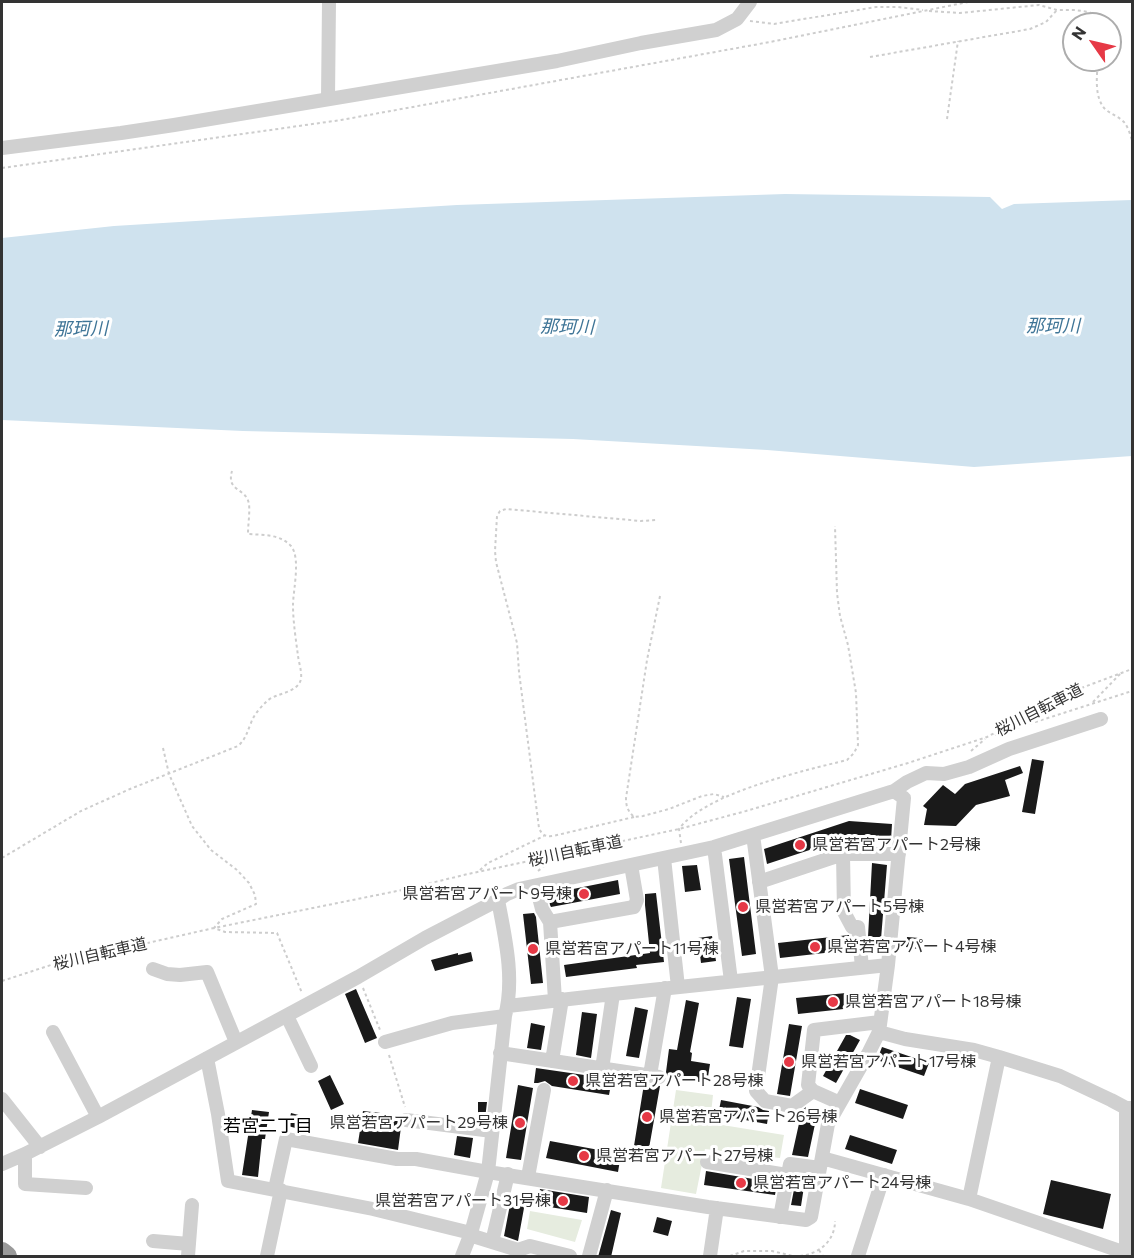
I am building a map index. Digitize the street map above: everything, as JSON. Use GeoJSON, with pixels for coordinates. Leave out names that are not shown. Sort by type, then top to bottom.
{"type":"FeatureCollection","features":[{"type":"Feature","properties":{"kind":"highway"},"geometry":{"type":"LineString","coordinates":[[2,1252],[6,1257]]}},
{"type":"Feature","properties":{"kind":"street"},"geometry":{"type":"LineString","coordinates":[[328,98],[329,2]]}},
{"type":"Feature","properties":{"kind":"street"},"geometry":{"type":"LineString","coordinates":[[2,148],[121,133],[546,63],[716,30],[735,20],[750,2]]}},
{"type":"Feature","properties":{"kind":"street"},"geometry":{"type":"LineString","coordinates":[[2,1164],[98,1117],[519,889],[714,847],[753,836],[894,791],[926,773],[944,774],[969,767],[1009,749],[1101,719]]}},
{"type":"Feature","properties":{"kind":"street"},"geometry":{"type":"LineString","coordinates":[[267,1257],[286,1139],[397,1159],[416,1159],[717,1208],[806,1220],[811,1217],[828,1124],[869,1052],[880,1027],[904,798],[894,791]]}},
{"type":"Feature","properties":{"kind":"street"},"geometry":{"type":"LineString","coordinates":[[753,836],[772,976],[756,1091],[765,1101],[792,1106],[813,1091]]}},
{"type":"Feature","properties":{"kind":"street"},"geometry":{"type":"LineString","coordinates":[[714,847],[731,981]]}},
{"type":"Feature","properties":{"kind":"street"},"geometry":{"type":"LineString","coordinates":[[759,882],[843,854],[899,854]]}},
{"type":"Feature","properties":{"kind":"street"},"geometry":{"type":"LineString","coordinates":[[843,854],[844,912],[852,927],[858,927],[862,967]]}},
{"type":"Feature","properties":{"kind":"street"},"geometry":{"type":"LineString","coordinates":[[500,1053],[654,1076],[671,987],[664,858]]}},
{"type":"Feature","properties":{"kind":"street"},"geometry":{"type":"LineString","coordinates":[[550,922],[634,907],[637,900],[631,865]]}},
{"type":"Feature","properties":{"kind":"street"},"geometry":{"type":"LineString","coordinates":[[536,886],[542,909],[550,922],[559,1000],[552,1061]]}},
{"type":"Feature","properties":{"kind":"street"},"geometry":{"type":"LineString","coordinates":[[462,1257],[488,1172],[500,1053],[510,993],[507,951],[498,900]]}},
{"type":"Feature","properties":{"kind":"street"},"geometry":{"type":"LineString","coordinates":[[385,1042],[452,1023],[559,1000],[888,965]]}},
{"type":"Feature","properties":{"kind":"street"},"geometry":{"type":"LineString","coordinates":[[153,969],[167,974],[180,975],[207,972],[236,1042]]}},
{"type":"Feature","properties":{"kind":"street"},"geometry":{"type":"LineString","coordinates":[[602,1069],[613,994]]}},
{"type":"Feature","properties":{"kind":"street"},"geometry":{"type":"LineString","coordinates":[[287,1016],[311,1066]]}},
{"type":"Feature","properties":{"kind":"street"},"geometry":{"type":"LineString","coordinates":[[780,1217],[790,1164],[821,1163],[884,1175],[969,1198],[1126,1255],[1129,1108],[1060,1077],[974,1050],[905,1040],[880,1027],[814,1030],[808,1085],[813,1091],[840,1103]]}},
{"type":"Feature","properties":{"kind":"street"},"geometry":{"type":"LineString","coordinates":[[53,1032],[98,1117]]}},
{"type":"Feature","properties":{"kind":"street"},"geometry":{"type":"LineString","coordinates":[[969,1198],[999,1057]]}},
{"type":"Feature","properties":{"kind":"street"},"geometry":{"type":"LineString","coordinates":[[207,1058],[228,1180],[372,1209],[471,1233],[476,1237],[518,1250],[531,1246],[570,1257]]}},
{"type":"Feature","properties":{"kind":"street"},"geometry":{"type":"LineString","coordinates":[[528,1178],[544,1090]]}},
{"type":"Feature","properties":{"kind":"street"},"geometry":{"type":"LineString","coordinates":[[2,1099],[40,1147]]}},
{"type":"Feature","properties":{"kind":"street"},"geometry":{"type":"LineString","coordinates":[[406,1120],[492,1131]]}},
{"type":"Feature","properties":{"kind":"street"},"geometry":{"type":"LineString","coordinates":[[25,1154],[26,1184],[86,1188]]}},
{"type":"Feature","properties":{"kind":"street"},"geometry":{"type":"LineString","coordinates":[[707,1162],[787,1175]]}},
{"type":"Feature","properties":{"kind":"street"},"geometry":{"type":"LineString","coordinates":[[492,1242],[508,1174]]}},
{"type":"Feature","properties":{"kind":"street"},"geometry":{"type":"LineString","coordinates":[[858,1257],[884,1175]]}},
{"type":"Feature","properties":{"kind":"street"},"geometry":{"type":"LineString","coordinates":[[589,1257],[607,1190]]}},
{"type":"Feature","properties":{"kind":"street"},"geometry":{"type":"LineString","coordinates":[[153,1241],[188,1250],[192,1205]]}},
{"type":"Feature","properties":{"kind":"street"},"geometry":{"type":"LineString","coordinates":[[710,1257],[717,1208]]}},
{"type":"Feature","properties":{"kind":"path"},"geometry":{"type":"LineString","coordinates":[[2,168],[341,120],[770,42],[968,2]]}},
{"type":"Feature","properties":{"kind":"path"},"geometry":{"type":"LineString","coordinates":[[735,20],[774,24],[876,7],[960,13],[1039,4],[1057,10],[1089,12]]}},
{"type":"Feature","properties":{"kind":"path"},"geometry":{"type":"LineString","coordinates":[[870,57],[1030,29],[1046,22],[1057,10]]}},
{"type":"Feature","properties":{"kind":"path"},"geometry":{"type":"LineString","coordinates":[[946,119],[958,41]]}},
{"type":"Feature","properties":{"kind":"path"},"geometry":{"type":"LineString","coordinates":[[1098,72],[1097,90],[1104,108],[1127,125],[1132,140]]}},
{"type":"Feature","properties":{"kind":"path"},"geometry":{"type":"LineString","coordinates":[[2,858],[81,811],[238,746],[244,741],[257,712],[270,698],[298,686],[301,678],[293,606],[295,555],[291,547],[279,538],[248,534],[249,504],[246,495],[233,486],[232,471]]}},
{"type":"Feature","properties":{"kind":"path"},"geometry":{"type":"LineString","coordinates":[[545,836],[539,828],[517,643],[496,562],[497,516],[500,511],[506,509],[642,521],[656,520]]}},
{"type":"Feature","properties":{"kind":"path"},"geometry":{"type":"LineString","coordinates":[[679,829],[686,819],[724,797],[847,760],[854,753],[858,745],[856,693],[848,645],[840,616],[835,526]]}},
{"type":"Feature","properties":{"kind":"path"},"geometry":{"type":"LineString","coordinates":[[634,817],[626,806],[626,798],[647,660],[660,596]]}},
{"type":"Feature","properties":{"kind":"path","name":"桜川自転車道"},"geometry":{"type":"LineString","coordinates":[[2,981],[51,965],[214,928],[402,890],[679,829],[790,798],[987,737],[1076,690],[1132,669]]}},
{"type":"Feature","properties":{"kind":"path"},"geometry":{"type":"LineString","coordinates":[[1091,704],[1122,673]]}},
{"type":"Feature","properties":{"kind":"path"},"geometry":{"type":"LineString","coordinates":[[987,737],[1132,691]]}},
{"type":"Feature","properties":{"kind":"path"},"geometry":{"type":"LineString","coordinates":[[163,748],[169,774],[192,826],[211,850],[237,870],[249,883],[255,895],[256,904],[222,919],[214,928],[225,932],[277,933],[307,1004]]}},
{"type":"Feature","properties":{"kind":"path"},"geometry":{"type":"LineString","coordinates":[[478,872],[488,863],[545,836],[643,816],[702,796],[714,794],[724,797]]}},
{"type":"Feature","properties":{"kind":"path"},"geometry":{"type":"LineString","coordinates":[[800,1257],[819,1251],[831,1237],[835,1221]]}},
{"type":"Feature","properties":{"kind":"path"},"geometry":{"type":"LineString","coordinates":[[730,1257],[744,1251],[772,1251],[793,1257]]}},
{"type":"Feature","properties":{"kind":"path"},"geometry":{"type":"LineString","coordinates":[[819,1251],[823,1257]]}},
{"type":"Feature","properties":{"kind":"shaded area"},"geometry":{"type":"Polygon","coordinates":[[[676,1090],[713,1095],[710,1123],[784,1135],[780,1158],[705,1149],[696,1194],[661,1188],[676,1090]]]}},
{"type":"Feature","properties":{"kind":"shaded area"},"geometry":{"type":"Polygon","coordinates":[[[530,1211],[582,1220],[575,1242],[527,1229],[530,1211]]]}},
{"type":"Feature","properties":{"kind":"water","name":"那珂川"},"geometry":{"type":"Polygon","coordinates":[[[785,194],[990,197],[1002,209],[1014,204],[1132,200],[1132,456],[974,467],[767,450],[573,439],[243,431],[2,420],[2,238],[114,226],[457,205],[785,194]]]}},
{"type":"Feature","properties":{"kind":"building"},"geometry":{"type":"Polygon","coordinates":[[[1032,759],[1044,761],[1035,814],[1022,812],[1032,759]]]}},
{"type":"Feature","properties":{"kind":"building"},"geometry":{"type":"Polygon","coordinates":[[[1020,766],[1023,773],[1005,780],[1010,796],[976,805],[956,826],[924,825],[927,809],[923,806],[943,785],[955,794],[965,784],[1020,766]]]}},
{"type":"Feature","properties":{"kind":"building"},"geometry":{"type":"Polygon","coordinates":[[[849,821],[892,824],[891,840],[836,835],[837,841],[767,864],[764,849],[849,821]]]}},
{"type":"Feature","properties":{"kind":"building","name":"県営若宮アパート5号棟"},"geometry":{"type":"Polygon","coordinates":[[[744,857],[756,954],[742,956],[729,859],[744,857]]]}},
{"type":"Feature","properties":{"kind":"building"},"geometry":{"type":"Polygon","coordinates":[[[872,863],[887,865],[881,939],[868,937],[872,863]]]}},
{"type":"Feature","properties":{"kind":"building"},"geometry":{"type":"Polygon","coordinates":[[[697,865],[701,890],[685,892],[682,866],[697,865]]]}},
{"type":"Feature","properties":{"kind":"building","name":"県営若宮アパート9号棟"},"geometry":{"type":"Polygon","coordinates":[[[618,880],[620,894],[551,907],[550,905],[548,894],[618,880]]]}},
{"type":"Feature","properties":{"kind":"building"},"geometry":{"type":"Polygon","coordinates":[[[656,893],[664,962],[636,965],[637,968],[566,977],[564,965],[650,953],[645,894],[656,893]]]}},
{"type":"Feature","properties":{"kind":"building","name":"県営若宮アパート11号棟"},"geometry":{"type":"Polygon","coordinates":[[[534,913],[543,983],[531,984],[523,914],[534,913]]]}},
{"type":"Feature","properties":{"kind":"building","name":"県営若宮アパート4号棟"},"geometry":{"type":"Polygon","coordinates":[[[849,935],[851,950],[780,958],[778,943],[849,935]]]}},
{"type":"Feature","properties":{"kind":"building"},"geometry":{"type":"Polygon","coordinates":[[[712,936],[716,961],[701,963],[698,938],[712,936]]]}},
{"type":"Feature","properties":{"kind":"building"},"geometry":{"type":"Polygon","coordinates":[[[907,937],[919,938],[918,949],[906,947],[907,937]]]}},
{"type":"Feature","properties":{"kind":"building"},"geometry":{"type":"Polygon","coordinates":[[[471,952],[473,961],[435,971],[431,960],[458,953],[458,955],[471,952]]]}},
{"type":"Feature","properties":{"kind":"building"},"geometry":{"type":"Polygon","coordinates":[[[356,989],[377,1038],[365,1043],[345,994],[356,989]]]}},
{"type":"Feature","properties":{"kind":"building","name":"県営若宮アパート18号棟"},"geometry":{"type":"Polygon","coordinates":[[[856,992],[857,995],[869,995],[871,1006],[798,1014],[796,998],[856,992]]]}},
{"type":"Feature","properties":{"kind":"building"},"geometry":{"type":"Polygon","coordinates":[[[737,997],[751,999],[743,1048],[729,1046],[737,997]]]}},
{"type":"Feature","properties":{"kind":"building"},"geometry":{"type":"Polygon","coordinates":[[[686,1000],[699,1003],[690,1052],[692,1053],[691,1061],[710,1064],[707,1083],[668,1077],[666,1072],[669,1049],[677,1050],[686,1000]]]}},
{"type":"Feature","properties":{"kind":"building"},"geometry":{"type":"Polygon","coordinates":[[[635,1007],[648,1010],[639,1058],[626,1056],[635,1007]]]}},
{"type":"Feature","properties":{"kind":"building"},"geometry":{"type":"Polygon","coordinates":[[[582,1012],[597,1014],[591,1058],[576,1055],[582,1012]]]}},
{"type":"Feature","properties":{"kind":"building"},"geometry":{"type":"Polygon","coordinates":[[[531,1023],[545,1026],[541,1050],[527,1048],[531,1023]]]}},
{"type":"Feature","properties":{"kind":"building","name":"県営若宮アパート17号棟"},"geometry":{"type":"Polygon","coordinates":[[[789,1024],[802,1026],[790,1096],[777,1094],[789,1024]]]}},
{"type":"Feature","properties":{"kind":"building"},"geometry":{"type":"Polygon","coordinates":[[[846,1035],[860,1040],[836,1083],[823,1076],[846,1035]]]}},
{"type":"Feature","properties":{"kind":"building"},"geometry":{"type":"Polygon","coordinates":[[[882,1047],[929,1063],[924,1076],[877,1060],[882,1047]]]}},
{"type":"Feature","properties":{"kind":"building","name":"県営若宮アパート28号棟"},"geometry":{"type":"Polygon","coordinates":[[[536,1068],[612,1079],[609,1095],[552,1086],[545,1081],[534,1083],[536,1068]]]}},
{"type":"Feature","properties":{"kind":"building"},"geometry":{"type":"Polygon","coordinates":[[[330,1075],[344,1104],[331,1110],[318,1081],[330,1075]]]}},
{"type":"Feature","properties":{"kind":"building","name":"県営若宮アパート26号棟"},"geometry":{"type":"Polygon","coordinates":[[[644,1084],[660,1086],[648,1154],[633,1152],[644,1084]]]}},
{"type":"Feature","properties":{"kind":"building","name":"県営若宮アパート29号棟"},"geometry":{"type":"Polygon","coordinates":[[[518,1085],[533,1088],[521,1160],[506,1158],[518,1085]]]}},
{"type":"Feature","properties":{"kind":"building"},"geometry":{"type":"Polygon","coordinates":[[[860,1089],[908,1105],[903,1119],[855,1103],[860,1089]]]}},
{"type":"Feature","properties":{"kind":"building"},"geometry":{"type":"Polygon","coordinates":[[[721,1100],[769,1111],[767,1124],[718,1115],[721,1100]]]}},
{"type":"Feature","properties":{"kind":"building"},"geometry":{"type":"Polygon","coordinates":[[[478,1102],[487,1102],[485,1119],[478,1119],[478,1102]]]}},
{"type":"Feature","properties":{"kind":"building"},"geometry":{"type":"Polygon","coordinates":[[[806,1107],[818,1110],[808,1157],[792,1155],[802,1110],[806,1107]]]}},
{"type":"Feature","properties":{"kind":"building"},"geometry":{"type":"Polygon","coordinates":[[[252,1110],[269,1112],[265,1139],[262,1139],[258,1177],[242,1175],[252,1110]]]}},
{"type":"Feature","properties":{"kind":"building"},"geometry":{"type":"Polygon","coordinates":[[[363,1111],[398,1115],[398,1123],[401,1127],[398,1150],[358,1143],[363,1111]]]}},
{"type":"Feature","properties":{"kind":"building"},"geometry":{"type":"Polygon","coordinates":[[[291,1113],[306,1117],[303,1130],[288,1126],[291,1113]]]}},
{"type":"Feature","properties":{"kind":"building"},"geometry":{"type":"Polygon","coordinates":[[[850,1135],[897,1150],[892,1164],[845,1149],[850,1135]]]}},
{"type":"Feature","properties":{"kind":"building"},"geometry":{"type":"Polygon","coordinates":[[[457,1136],[473,1138],[470,1158],[454,1155],[457,1136]]]}},
{"type":"Feature","properties":{"kind":"building","name":"県営若宮アパート27号棟"},"geometry":{"type":"Polygon","coordinates":[[[550,1141],[621,1154],[618,1172],[546,1158],[550,1141]]]}},
{"type":"Feature","properties":{"kind":"building","name":"県営若宮アパート24号棟"},"geometry":{"type":"Polygon","coordinates":[[[706,1171],[777,1183],[775,1195],[704,1185],[706,1171]]]}},
{"type":"Feature","properties":{"kind":"building"},"geometry":{"type":"Polygon","coordinates":[[[796,1179],[805,1180],[801,1206],[791,1205],[796,1179]]]}},
{"type":"Feature","properties":{"kind":"building"},"geometry":{"type":"Polygon","coordinates":[[[1051,1180],[1111,1194],[1103,1229],[1043,1214],[1051,1180]]]}},
{"type":"Feature","properties":{"kind":"building","name":"県営若宮アパート31号棟"},"geometry":{"type":"Polygon","coordinates":[[[540,1189],[589,1197],[587,1213],[537,1205],[540,1189]]]}},
{"type":"Feature","properties":{"kind":"building"},"geometry":{"type":"Polygon","coordinates":[[[512,1194],[526,1197],[518,1241],[504,1236],[512,1194]]]}},
{"type":"Feature","properties":{"kind":"building"},"geometry":{"type":"Polygon","coordinates":[[[611,1210],[621,1213],[611,1257],[598,1257],[611,1210]]]}},
{"type":"Feature","properties":{"kind":"building"},"geometry":{"type":"Polygon","coordinates":[[[657,1217],[672,1221],[668,1236],[653,1232],[657,1217]]]}},
{"type":"Feature","properties":{"kind":"place","name":"県営若宮アパート2号棟"},"geometry":{"type":"Point","coordinates":[800,845]}},
{"type":"Feature","properties":{"kind":"place","name":"県営若宮アパート9号棟"},"geometry":{"type":"Point","coordinates":[584,894]}},
{"type":"Feature","properties":{"kind":"place","name":"県営若宮アパート5号棟"},"geometry":{"type":"Point","coordinates":[743,907]}},
{"type":"Feature","properties":{"kind":"place","name":"県営若宮アパート4号棟"},"geometry":{"type":"Point","coordinates":[815,947]}},
{"type":"Feature","properties":{"kind":"place","name":"県営若宮アパート11号棟"},"geometry":{"type":"Point","coordinates":[533,949]}},
{"type":"Feature","properties":{"kind":"place","name":"県営若宮アパート18号棟"},"geometry":{"type":"Point","coordinates":[833,1002]}},
{"type":"Feature","properties":{"kind":"place","name":"県営若宮アパート17号棟"},"geometry":{"type":"Point","coordinates":[789,1062]}},
{"type":"Feature","properties":{"kind":"place","name":"県営若宮アパート28号棟"},"geometry":{"type":"Point","coordinates":[573,1081]}},
{"type":"Feature","properties":{"kind":"place","name":"県営若宮アパート26号棟"},"geometry":{"type":"Point","coordinates":[647,1117]}},
{"type":"Feature","properties":{"kind":"place","name":"県営若宮アパート29号棟"},"geometry":{"type":"Point","coordinates":[520,1123]}},
{"type":"Feature","properties":{"kind":"place","name":"県営若宮アパート27号棟"},"geometry":{"type":"Point","coordinates":[584,1156]}},
{"type":"Feature","properties":{"kind":"place","name":"県営若宮アパート24号棟"},"geometry":{"type":"Point","coordinates":[741,1183]}},
{"type":"Feature","properties":{"kind":"place","name":"県営若宮アパート31号棟"},"geometry":{"type":"Point","coordinates":[563,1201]}},
{"type":"Feature","properties":{"kind":"district","name":"若宮二丁目"},"geometry":{"type":"Point","coordinates":[268,1126]}}]}
